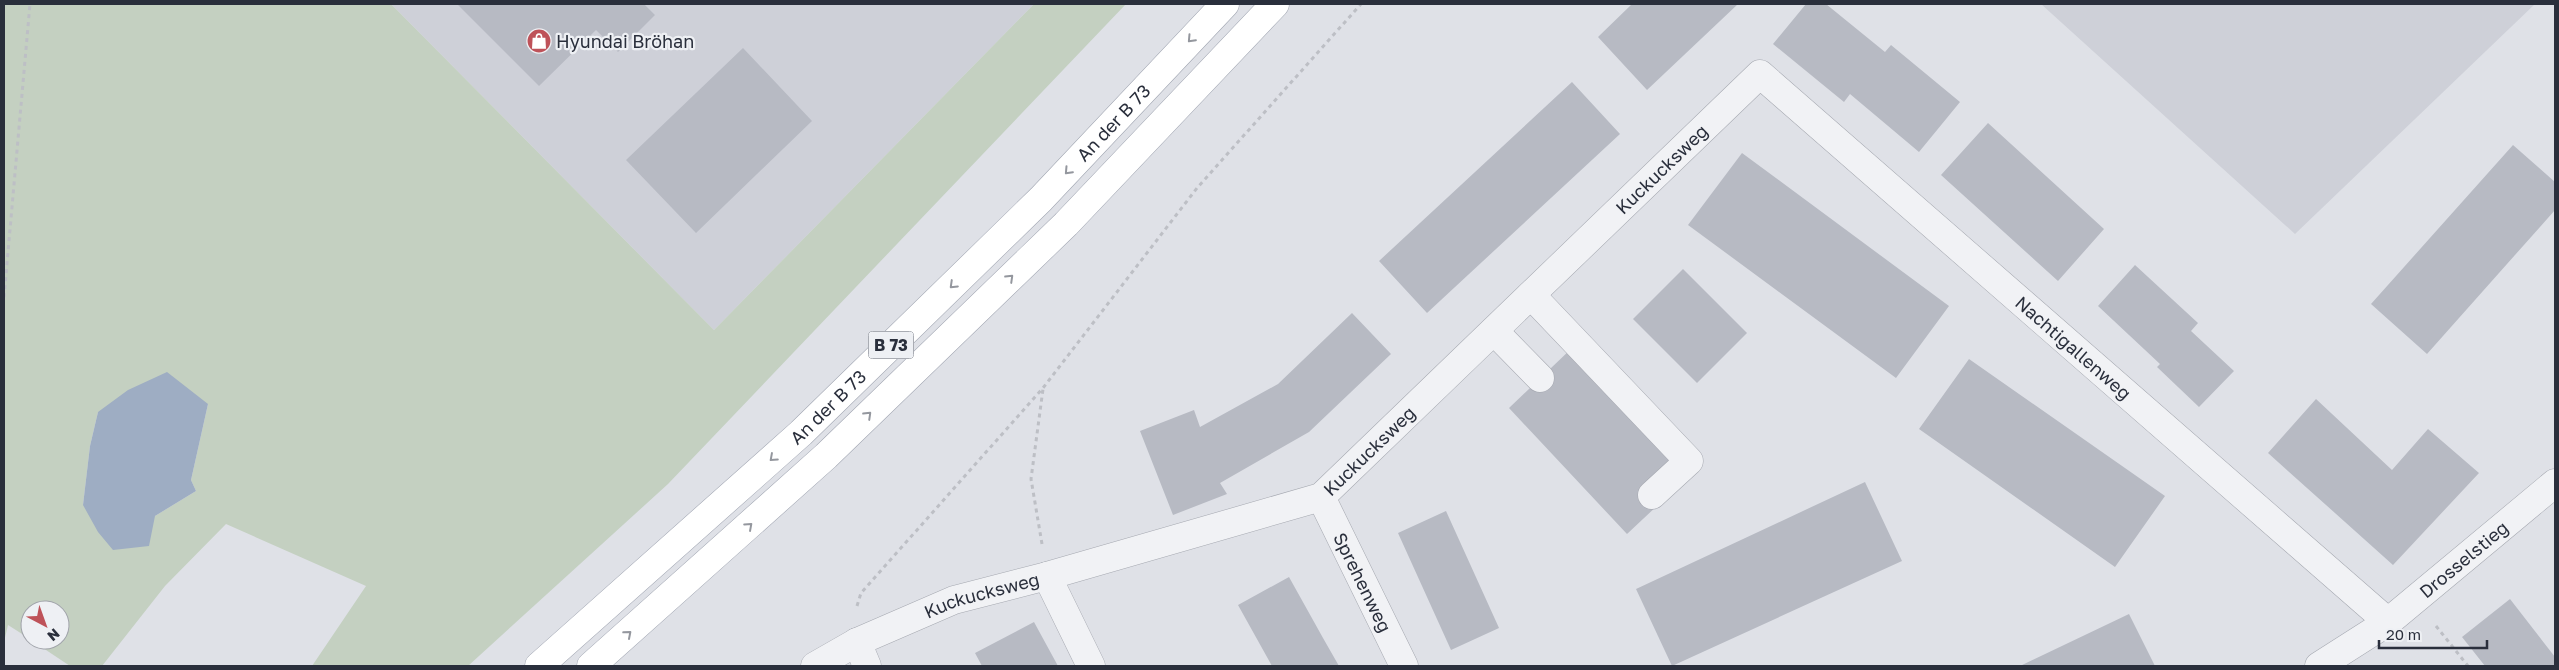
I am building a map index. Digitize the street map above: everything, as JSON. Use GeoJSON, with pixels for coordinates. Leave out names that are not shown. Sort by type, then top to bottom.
{"type":"FeatureCollection","features":[{"type":"Feature","properties":{"kind":"main road","name":"An der B 73"},"geometry":{"type":"LineString","coordinates":[[539,666],[808,426],[1041,200],[1225,4]]}},
{"type":"Feature","properties":{"kind":"main road","name":"An der B 73"},"geometry":{"type":"LineString","coordinates":[[591,666],[818,463],[1066,224],[1275,4]]}},
{"type":"Feature","properties":{"kind":"street","name":"Kuckucksweg"},"geometry":{"type":"LineString","coordinates":[[815,666],[862,654],[954,600],[1047,576],[1321,498],[1760,74]]}},
{"type":"Feature","properties":{"kind":"street","name":"Nachtigallenweg"},"geometry":{"type":"LineString","coordinates":[[1760,74],[2388,622]]}},
{"type":"Feature","properties":{"kind":"street"},"geometry":{"type":"LineString","coordinates":[[1531,295],[1689,461],[1652,495]]}},
{"type":"Feature","properties":{"kind":"street"},"geometry":{"type":"LineString","coordinates":[[1494,331],[1540,378]]}},
{"type":"Feature","properties":{"kind":"street","name":"Drosselstieg"},"geometry":{"type":"LineString","coordinates":[[2319,666],[2388,622],[2555,482]]}},
{"type":"Feature","properties":{"kind":"street","name":"Sprehenweg"},"geometry":{"type":"LineString","coordinates":[[1321,498],[1404,666]]}},
{"type":"Feature","properties":{"kind":"street"},"geometry":{"type":"LineString","coordinates":[[1047,576],[1091,666]]}},
{"type":"Feature","properties":{"kind":"path"},"geometry":{"type":"LineString","coordinates":[[4,298],[30,4]]}},
{"type":"Feature","properties":{"kind":"path"},"geometry":{"type":"LineString","coordinates":[[862,654],[852,623],[861,594],[1043,388],[1197,188],[1361,4]]}},
{"type":"Feature","properties":{"kind":"path"},"geometry":{"type":"LineString","coordinates":[[1043,388],[1031,479],[1047,576]]}},
{"type":"Feature","properties":{"kind":"path"},"geometry":{"type":"LineString","coordinates":[[2414,600],[2468,666]]}},
{"type":"Feature","properties":{"kind":"shaded area"},"geometry":{"type":"Polygon","coordinates":[[[391,4],[1034,4],[714,330],[391,4]]]}},
{"type":"Feature","properties":{"kind":"shaded area"},"geometry":{"type":"Polygon","coordinates":[[[2041,4],[2535,4],[2295,234],[2041,4]]]}},
{"type":"Feature","properties":{"kind":"green space"},"geometry":{"type":"Polygon","coordinates":[[[4,4],[391,4],[714,330],[1034,4],[1126,4],[668,484],[468,666],[312,666],[366,586],[226,524],[165,586],[102,666],[70,666],[46,650],[70,650],[70,600],[20,600],[20,633],[8,625],[4,642],[4,4]],[[208,404],[98,412],[90,446],[83,505],[155,516],[196,491],[191,480],[208,404]]]}},
{"type":"Feature","properties":{"kind":"water"},"geometry":{"type":"Polygon","coordinates":[[[167,372],[208,404],[191,480],[196,491],[155,516],[149,546],[113,550],[98,532],[83,505],[90,446],[98,412],[128,390],[167,372]]]}},
{"type":"Feature","properties":{"kind":"building","name":"Hyundai Bröhan"},"geometry":{"type":"Polygon","coordinates":[[[457,4],[644,4],[655,15],[618,52],[596,30],[539,86],[457,4]]]}},
{"type":"Feature","properties":{"kind":"building"},"geometry":{"type":"Polygon","coordinates":[[[1632,4],[1738,4],[1647,90],[1598,37],[1632,4]]]}},
{"type":"Feature","properties":{"kind":"building"},"geometry":{"type":"Polygon","coordinates":[[[1806,4],[1826,4],[1885,52],[1891,45],[1960,102],[1919,152],[1850,94],[1844,102],[1773,44],[1806,4]]]}},
{"type":"Feature","properties":{"kind":"building"},"geometry":{"type":"Polygon","coordinates":[[[743,48],[812,121],[696,233],[626,160],[743,48]]]}},
{"type":"Feature","properties":{"kind":"building"},"geometry":{"type":"Polygon","coordinates":[[[1572,82],[1620,134],[1427,313],[1379,261],[1572,82]]]}},
{"type":"Feature","properties":{"kind":"building"},"geometry":{"type":"Polygon","coordinates":[[[1988,123],[2104,229],[2058,281],[1941,175],[1988,123]]]}},
{"type":"Feature","properties":{"kind":"building"},"geometry":{"type":"Polygon","coordinates":[[[2513,145],[2555,182],[2555,210],[2427,354],[2371,304],[2513,145]]]}},
{"type":"Feature","properties":{"kind":"building"},"geometry":{"type":"Polygon","coordinates":[[[1742,153],[1949,306],[1896,378],[1688,225],[1742,153]]]}},
{"type":"Feature","properties":{"kind":"building"},"geometry":{"type":"Polygon","coordinates":[[[2135,265],[2198,323],[2191,331],[2234,371],[2199,407],[2157,367],[2160,364],[2098,306],[2135,265]]]}},
{"type":"Feature","properties":{"kind":"building"},"geometry":{"type":"Polygon","coordinates":[[[1683,269],[1747,333],[1697,383],[1633,319],[1683,269]]]}},
{"type":"Feature","properties":{"kind":"building"},"geometry":{"type":"Polygon","coordinates":[[[1352,313],[1391,354],[1309,432],[1220,483],[1227,494],[1173,515],[1140,431],[1194,410],[1200,427],[1278,384],[1352,313]]]}},
{"type":"Feature","properties":{"kind":"building"},"geometry":{"type":"Polygon","coordinates":[[[1572,348],[1691,474],[1627,534],[1509,408],[1572,348]]]}},
{"type":"Feature","properties":{"kind":"building"},"geometry":{"type":"Polygon","coordinates":[[[1969,359],[2165,496],[2115,567],[1919,429],[1969,359]]]}},
{"type":"Feature","properties":{"kind":"building"},"geometry":{"type":"Polygon","coordinates":[[[2316,399],[2392,470],[2428,429],[2479,473],[2393,565],[2268,453],[2316,399]]]}},
{"type":"Feature","properties":{"kind":"building"},"geometry":{"type":"Polygon","coordinates":[[[1865,482],[1902,561],[1672,666],[1636,589],[1865,482]]]}},
{"type":"Feature","properties":{"kind":"building"},"geometry":{"type":"Polygon","coordinates":[[[1446,511],[1499,628],[1451,650],[1398,533],[1446,511]]]}},
{"type":"Feature","properties":{"kind":"building"},"geometry":{"type":"Polygon","coordinates":[[[1289,577],[1339,666],[1272,666],[1238,605],[1289,577]]]}},
{"type":"Feature","properties":{"kind":"building"},"geometry":{"type":"Polygon","coordinates":[[[2510,599],[2555,657],[2555,666],[2485,666],[2462,637],[2510,599]]]}},
{"type":"Feature","properties":{"kind":"building"},"geometry":{"type":"Polygon","coordinates":[[[2129,614],[2155,666],[2020,666],[2129,614]]]}},
{"type":"Feature","properties":{"kind":"building"},"geometry":{"type":"Polygon","coordinates":[[[1034,622],[1058,666],[982,666],[975,653],[1034,622]]]}},
{"type":"Feature","properties":{"kind":"place","name":"Hyundai Bröhan"},"geometry":{"type":"Point","coordinates":[539,41]}}]}
